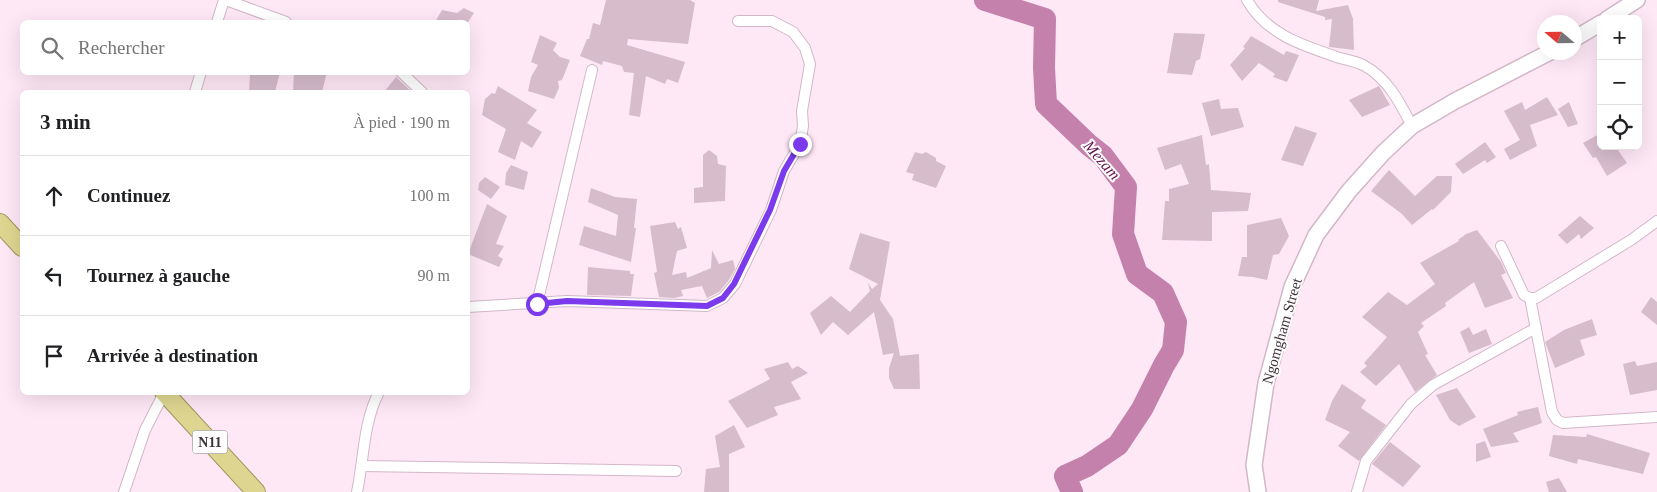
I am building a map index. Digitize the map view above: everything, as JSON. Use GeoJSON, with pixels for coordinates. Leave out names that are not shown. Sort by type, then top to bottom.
{"type":"FeatureCollection","features":[{"type":"Feature","properties":{"kind":"highway"},"geometry":{"type":"LineString","coordinates":[[1,228],[20,245]]}},
{"type":"Feature","properties":{"kind":"highway","name":"N11"},"geometry":{"type":"LineString","coordinates":[[166,395],[256,492]]}},
{"type":"Feature","properties":{"kind":"main road"},"geometry":{"type":"LineString","coordinates":[[1614,15],[1638,0]]}},
{"type":"Feature","properties":{"kind":"main road"},"geometry":{"type":"LineString","coordinates":[[1582,34],[1597,25]]}},
{"type":"Feature","properties":{"kind":"main road","name":"Ngomgham Street"},"geometry":{"type":"LineString","coordinates":[[1258,492],[1254,465],[1266,383],[1292,287],[1316,235],[1349,191],[1383,153],[1412,126],[1455,101],[1537,59]]}},
{"type":"Feature","properties":{"kind":"street"},"geometry":{"type":"LineString","coordinates":[[218,20],[225,0],[280,20]]}},
{"type":"Feature","properties":{"kind":"street"},"geometry":{"type":"LineString","coordinates":[[1247,0],[1262,21],[1278,33],[1299,44],[1365,66],[1382,79],[1394,92],[1412,126]]}},
{"type":"Feature","properties":{"kind":"street"},"geometry":{"type":"LineString","coordinates":[[470,307],[567,301],[707,306],[723,298],[734,284],[770,210],[784,171],[800,144],[804,126],[802,111],[810,64],[805,48],[792,32],[772,21],[738,21]]}},
{"type":"Feature","properties":{"kind":"street"},"geometry":{"type":"LineString","coordinates":[[537,304],[592,70]]}},
{"type":"Feature","properties":{"kind":"street"},"geometry":{"type":"LineString","coordinates":[[196,90],[200,75]]}},
{"type":"Feature","properties":{"kind":"street"},"geometry":{"type":"LineString","coordinates":[[404,75],[420,90]]}},
{"type":"Feature","properties":{"kind":"street"},"geometry":{"type":"LineString","coordinates":[[1501,246],[1524,295],[1536,298],[1631,240],[1657,221]]}},
{"type":"Feature","properties":{"kind":"street"},"geometry":{"type":"LineString","coordinates":[[1530,298],[1552,412],[1557,420],[1563,423],[1657,417]]}},
{"type":"Feature","properties":{"kind":"street"},"geometry":{"type":"LineString","coordinates":[[1357,492],[1366,461],[1410,404],[1433,385],[1536,328]]}},
{"type":"Feature","properties":{"kind":"street"},"geometry":{"type":"LineString","coordinates":[[124,492],[145,430],[163,395]]}},
{"type":"Feature","properties":{"kind":"street"},"geometry":{"type":"LineString","coordinates":[[357,492],[369,419],[378,395]]}},
{"type":"Feature","properties":{"kind":"street"},"geometry":{"type":"LineString","coordinates":[[362,466],[676,471]]}},
{"type":"Feature","properties":{"kind":"building"},"geometry":{"type":"Polygon","coordinates":[[[606,0],[690,0],[695,3],[688,44],[628,39],[627,45],[685,62],[678,83],[667,79],[665,84],[646,76],[640,117],[629,115],[634,73],[624,72],[622,66],[603,61],[602,65],[580,56],[587,39],[589,39],[593,23],[600,25],[606,0]]]}},
{"type":"Feature","properties":{"kind":"building"},"geometry":{"type":"Polygon","coordinates":[[[1278,0],[1319,0],[1316,11],[1348,5],[1353,19],[1354,50],[1329,47],[1332,19],[1325,20],[1325,17],[1278,2],[1278,0]]]}},
{"type":"Feature","properties":{"kind":"building"},"geometry":{"type":"Polygon","coordinates":[[[464,8],[474,13],[469,20],[436,20],[442,10],[457,13],[464,8]]]}},
{"type":"Feature","properties":{"kind":"building"},"geometry":{"type":"Polygon","coordinates":[[[1174,33],[1205,34],[1200,59],[1196,61],[1192,75],[1167,73],[1174,33]]]}},
{"type":"Feature","properties":{"kind":"building"},"geometry":{"type":"Polygon","coordinates":[[[540,35],[557,43],[553,50],[560,57],[570,60],[562,80],[558,81],[559,88],[554,99],[528,91],[531,77],[538,65],[531,62],[540,35]]]}},
{"type":"Feature","properties":{"kind":"building"},"geometry":{"type":"Polygon","coordinates":[[[1251,36],[1284,55],[1286,51],[1299,55],[1287,82],[1273,77],[1275,74],[1259,63],[1242,81],[1230,65],[1245,48],[1243,47],[1251,36]]]}},
{"type":"Feature","properties":{"kind":"building"},"geometry":{"type":"Polygon","coordinates":[[[250,75],[279,75],[276,90],[249,90],[250,75]]]}},
{"type":"Feature","properties":{"kind":"building"},"geometry":{"type":"Polygon","coordinates":[[[294,75],[326,75],[322,90],[293,90],[294,75]]]}},
{"type":"Feature","properties":{"kind":"building"},"geometry":{"type":"Polygon","coordinates":[[[396,77],[410,90],[386,90],[396,77]]]}},
{"type":"Feature","properties":{"kind":"building"},"geometry":{"type":"Polygon","coordinates":[[[498,86],[537,110],[527,123],[542,132],[532,148],[521,141],[515,160],[498,152],[506,129],[482,115],[485,99],[492,93],[495,94],[498,86]]]}},
{"type":"Feature","properties":{"kind":"building"},"geometry":{"type":"Polygon","coordinates":[[[1379,86],[1390,105],[1362,117],[1349,100],[1379,86]]]}},
{"type":"Feature","properties":{"kind":"building"},"geometry":{"type":"Polygon","coordinates":[[[1547,97],[1558,115],[1530,125],[1537,146],[1510,160],[1504,149],[1520,140],[1504,111],[1522,102],[1525,110],[1547,97]]]}},
{"type":"Feature","properties":{"kind":"building"},"geometry":{"type":"Polygon","coordinates":[[[1219,99],[1221,109],[1238,108],[1244,127],[1211,136],[1202,103],[1219,99]]]}},
{"type":"Feature","properties":{"kind":"building"},"geometry":{"type":"Polygon","coordinates":[[[1569,102],[1578,124],[1568,127],[1558,109],[1569,102]]]}},
{"type":"Feature","properties":{"kind":"building"},"geometry":{"type":"Polygon","coordinates":[[[1295,126],[1317,133],[1303,166],[1281,160],[1295,126]]]}},
{"type":"Feature","properties":{"kind":"building"},"geometry":{"type":"Polygon","coordinates":[[[1202,135],[1206,165],[1209,164],[1211,190],[1251,193],[1248,211],[1212,212],[1212,241],[1162,240],[1165,201],[1169,201],[1169,189],[1189,184],[1181,164],[1165,170],[1157,148],[1202,135]]]}},
{"type":"Feature","properties":{"kind":"building"},"geometry":{"type":"Polygon","coordinates":[[[1597,135],[1597,150],[1618,150],[1627,163],[1607,176],[1596,157],[1593,158],[1583,143],[1597,135]]]}},
{"type":"Feature","properties":{"kind":"building"},"geometry":{"type":"Polygon","coordinates":[[[1485,142],[1496,157],[1487,163],[1485,160],[1463,174],[1455,164],[1485,142]]]}},
{"type":"Feature","properties":{"kind":"building"},"geometry":{"type":"Polygon","coordinates":[[[709,150],[717,156],[718,164],[726,166],[725,201],[694,203],[694,188],[703,187],[703,155],[709,150]]]}},
{"type":"Feature","properties":{"kind":"building"},"geometry":{"type":"Polygon","coordinates":[[[915,152],[922,154],[926,152],[936,158],[936,161],[946,166],[936,188],[912,180],[914,174],[906,172],[915,152]]]}},
{"type":"Feature","properties":{"kind":"building"},"geometry":{"type":"Polygon","coordinates":[[[511,165],[528,172],[524,190],[505,185],[506,173],[511,165]]]}},
{"type":"Feature","properties":{"kind":"building"},"geometry":{"type":"Polygon","coordinates":[[[1389,170],[1415,196],[1437,176],[1452,176],[1451,192],[1433,210],[1412,225],[1402,214],[1371,191],[1389,170]]]}},
{"type":"Feature","properties":{"kind":"building"},"geometry":{"type":"Polygon","coordinates":[[[485,177],[500,187],[491,199],[478,190],[479,183],[485,177]]]}},
{"type":"Feature","properties":{"kind":"building"},"geometry":{"type":"Polygon","coordinates":[[[591,188],[615,197],[637,199],[634,228],[636,228],[631,262],[579,245],[584,226],[616,236],[618,215],[588,202],[591,188]]]}},
{"type":"Feature","properties":{"kind":"building"},"geometry":{"type":"Polygon","coordinates":[[[487,204],[507,216],[496,244],[504,246],[498,256],[503,259],[499,267],[470,255],[470,249],[487,204]]]}},
{"type":"Feature","properties":{"kind":"building"},"geometry":{"type":"Polygon","coordinates":[[[1580,216],[1594,228],[1581,239],[1579,234],[1567,244],[1558,235],[1580,216]]]}},
{"type":"Feature","properties":{"kind":"building"},"geometry":{"type":"Polygon","coordinates":[[[1281,218],[1289,236],[1279,254],[1273,255],[1267,280],[1238,276],[1242,257],[1247,257],[1247,225],[1281,218]]]}},
{"type":"Feature","properties":{"kind":"building"},"geometry":{"type":"Polygon","coordinates":[[[675,222],[678,229],[681,227],[687,248],[677,251],[672,275],[686,272],[687,278],[711,268],[712,250],[719,264],[733,260],[735,269],[719,292],[707,298],[702,286],[681,290],[683,296],[674,298],[659,297],[654,273],[657,272],[650,226],[675,222]]]}},
{"type":"Feature","properties":{"kind":"building"},"geometry":{"type":"Polygon","coordinates":[[[1477,230],[1501,262],[1506,273],[1501,275],[1513,298],[1485,308],[1474,282],[1445,303],[1446,306],[1421,323],[1424,326],[1418,332],[1428,354],[1425,355],[1437,375],[1415,392],[1399,364],[1376,386],[1360,372],[1367,366],[1364,363],[1387,337],[1362,317],[1388,292],[1407,305],[1435,284],[1420,263],[1459,241],[1466,234],[1477,230]]]}},
{"type":"Feature","properties":{"kind":"building"},"geometry":{"type":"Polygon","coordinates":[[[860,233],[890,242],[880,300],[893,319],[900,356],[919,354],[920,389],[894,389],[889,378],[889,368],[894,353],[883,355],[874,312],[848,335],[833,322],[821,335],[810,313],[831,296],[850,312],[870,291],[868,283],[872,289],[878,284],[849,269],[860,233]]]}},
{"type":"Feature","properties":{"kind":"building"},"geometry":{"type":"Polygon","coordinates":[[[588,267],[630,271],[630,274],[634,274],[631,296],[587,295],[588,267]]]}},
{"type":"Feature","properties":{"kind":"building"},"geometry":{"type":"Polygon","coordinates":[[[1651,297],[1657,302],[1657,325],[1641,312],[1651,297]]]}},
{"type":"Feature","properties":{"kind":"building"},"geometry":{"type":"Polygon","coordinates":[[[1592,319],[1597,335],[1580,340],[1585,355],[1555,368],[1545,342],[1564,330],[1592,319]]]}},
{"type":"Feature","properties":{"kind":"building"},"geometry":{"type":"Polygon","coordinates":[[[1469,327],[1473,335],[1486,329],[1492,344],[1469,353],[1460,332],[1469,327]]]}},
{"type":"Feature","properties":{"kind":"building"},"geometry":{"type":"Polygon","coordinates":[[[1635,361],[1637,366],[1657,362],[1657,390],[1630,395],[1623,364],[1635,361]]]}},
{"type":"Feature","properties":{"kind":"building"},"geometry":{"type":"Polygon","coordinates":[[[788,362],[792,369],[798,366],[808,373],[791,382],[801,399],[774,407],[778,415],[747,428],[728,401],[770,379],[764,369],[788,362]]]}},
{"type":"Feature","properties":{"kind":"building"},"geometry":{"type":"Polygon","coordinates":[[[1342,384],[1366,400],[1361,408],[1386,425],[1359,461],[1338,446],[1350,432],[1325,420],[1332,401],[1342,384]]]}},
{"type":"Feature","properties":{"kind":"building"},"geometry":{"type":"Polygon","coordinates":[[[1457,388],[1476,417],[1459,426],[1450,420],[1436,395],[1457,388]]]}},
{"type":"Feature","properties":{"kind":"building"},"geometry":{"type":"Polygon","coordinates":[[[1538,407],[1542,423],[1513,433],[1519,442],[1491,447],[1483,429],[1518,415],[1517,412],[1538,407]]]}},
{"type":"Feature","properties":{"kind":"building"},"geometry":{"type":"Polygon","coordinates":[[[734,425],[745,447],[729,454],[729,492],[704,492],[706,469],[720,467],[715,436],[734,425]]]}},
{"type":"Feature","properties":{"kind":"building"},"geometry":{"type":"Polygon","coordinates":[[[1587,434],[1650,453],[1643,474],[1578,459],[1577,464],[1549,456],[1553,435],[1586,437],[1587,434]]]}},
{"type":"Feature","properties":{"kind":"building"},"geometry":{"type":"Polygon","coordinates":[[[1485,441],[1491,457],[1476,462],[1476,444],[1485,441]]]}},
{"type":"Feature","properties":{"kind":"building"},"geometry":{"type":"Polygon","coordinates":[[[1390,442],[1421,466],[1403,487],[1372,464],[1390,442]]]}},
{"type":"Feature","properties":{"kind":"building"},"geometry":{"type":"Polygon","coordinates":[[[1559,478],[1567,492],[1549,492],[1546,482],[1559,478]]]}},
{"type":"Feature","properties":{"kind":"waterway","name":"Mezam"},"geometry":{"type":"LineString","coordinates":[[985,0],[1045,19],[1044,68],[1046,104],[1103,156],[1126,187],[1123,234],[1137,274],[1163,293],[1176,322],[1173,350],[1142,409],[1118,445],[1087,466],[1065,476],[1072,492]]}},
{"type":"Feature","properties":{"kind":"route"},"geometry":{"type":"LineString","coordinates":[[537,304],[567,301],[707,306],[723,298],[734,284],[770,210],[784,171],[800,144]]}}]}
